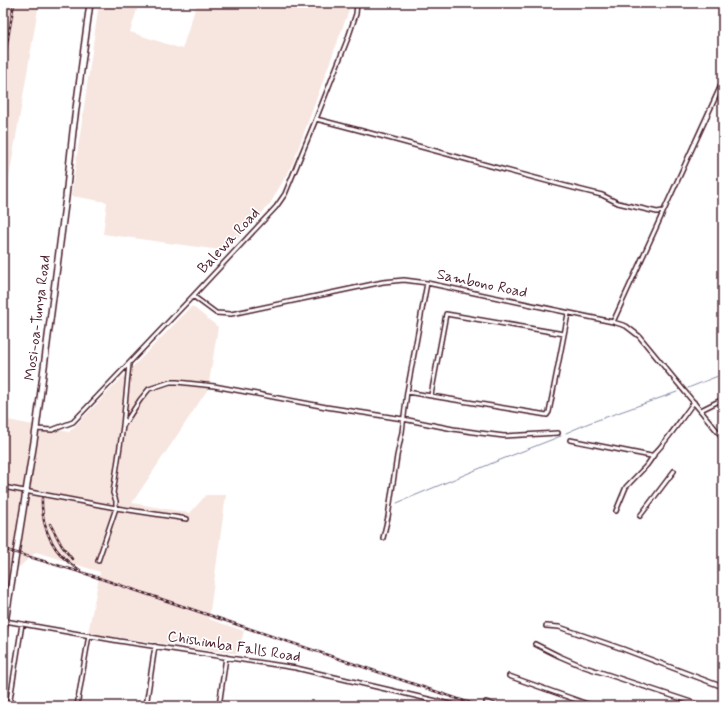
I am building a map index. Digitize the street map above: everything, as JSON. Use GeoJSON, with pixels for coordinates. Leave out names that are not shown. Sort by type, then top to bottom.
{"type":"FeatureCollection","features":[{"type":"Feature","properties":{"kind":"highway","name":"Mosi-oa-Tunya Road"},"geometry":{"type":"LineString","coordinates":[[3,636],[36,429],[90,3]]}},
{"type":"Feature","properties":{"kind":"street","name":"Balewa Road"},"geometry":{"type":"LineString","coordinates":[[36,429],[52,430],[73,422],[193,296],[285,194],[348,38],[356,14],[357,3]]}},
{"type":"Feature","properties":{"kind":"street"},"geometry":{"type":"LineString","coordinates":[[613,322],[723,81]]}},
{"type":"Feature","properties":{"kind":"street"},"geometry":{"type":"LineString","coordinates":[[316,119],[393,138],[602,195],[618,203],[657,212],[663,211]]}},
{"type":"Feature","properties":{"kind":"street","name":"Sambono Road"},"geometry":{"type":"LineString","coordinates":[[193,296],[216,313],[231,314],[383,282],[404,280],[427,283],[568,314],[613,322],[626,326],[639,336],[723,438]]}},
{"type":"Feature","properties":{"kind":"street"},"geometry":{"type":"LineString","coordinates":[[383,538],[388,517],[403,419],[427,283]]}},
{"type":"Feature","properties":{"kind":"street"},"geometry":{"type":"LineString","coordinates":[[431,395],[446,314],[564,334]]}},
{"type":"Feature","properties":{"kind":"street"},"geometry":{"type":"LineString","coordinates":[[408,392],[548,415],[568,314]]}},
{"type":"Feature","properties":{"kind":"street"},"geometry":{"type":"LineString","coordinates":[[98,561],[116,508],[116,501],[113,493],[123,426],[129,364]]}},
{"type":"Feature","properties":{"kind":"street"},"geometry":{"type":"LineString","coordinates":[[123,426],[149,389],[170,382],[177,382],[214,386],[326,407],[496,435],[558,433]]}},
{"type":"Feature","properties":{"kind":"street"},"geometry":{"type":"LineString","coordinates":[[701,410],[723,399]]}},
{"type":"Feature","properties":{"kind":"street"},"geometry":{"type":"LineString","coordinates":[[616,511],[626,487],[647,466],[694,402]]}},
{"type":"Feature","properties":{"kind":"street"},"geometry":{"type":"LineString","coordinates":[[570,440],[647,456],[654,455]]}},
{"type":"Feature","properties":{"kind":"street"},"geometry":{"type":"LineString","coordinates":[[640,516],[674,471]]}},
{"type":"Feature","properties":{"kind":"street"},"geometry":{"type":"LineString","coordinates":[[3,486],[116,508],[187,519]]}},
{"type":"Feature","properties":{"kind":"street","name":"Chishimba Falls Road"},"geometry":{"type":"LineString","coordinates":[[5,621],[89,636],[304,670],[458,706]]}},
{"type":"Feature","properties":{"kind":"street"},"geometry":{"type":"LineString","coordinates":[[9,706],[22,624]]}},
{"type":"Feature","properties":{"kind":"street"},"geometry":{"type":"LineString","coordinates":[[546,626],[559,627],[623,649],[723,687]]}},
{"type":"Feature","properties":{"kind":"street"},"geometry":{"type":"LineString","coordinates":[[77,706],[89,636]]}},
{"type":"Feature","properties":{"kind":"street"},"geometry":{"type":"LineString","coordinates":[[535,644],[582,666],[703,706]]}},
{"type":"Feature","properties":{"kind":"street"},"geometry":{"type":"LineString","coordinates":[[146,706],[156,646]]}},
{"type":"Feature","properties":{"kind":"street"},"geometry":{"type":"LineString","coordinates":[[219,706],[226,657]]}},
{"type":"Feature","properties":{"kind":"street"},"geometry":{"type":"LineString","coordinates":[[509,676],[593,706]]}},
{"type":"Feature","properties":{"kind":"street"},"geometry":{"type":"LineString","coordinates":[[486,702],[497,706]]}},
{"type":"Feature","properties":{"kind":"shaded area"},"geometry":{"type":"Polygon","coordinates":[[[3,3],[39,3],[3,213],[3,3]]]}},
{"type":"Feature","properties":{"kind":"shaded area"},"geometry":{"type":"Polygon","coordinates":[[[99,3],[139,3],[130,32],[182,49],[197,3],[347,3],[349,10],[293,163],[270,204],[227,251],[103,234],[107,202],[71,196],[99,3]]]}},
{"type":"Feature","properties":{"kind":"shaded area"},"geometry":{"type":"Polygon","coordinates":[[[192,306],[218,327],[208,389],[132,503],[190,513],[206,495],[226,495],[209,619],[244,631],[238,654],[88,633],[100,572],[36,552],[7,578],[3,600],[3,419],[69,432],[192,306]]]}},
{"type":"Feature","properties":{"kind":"waterway"},"geometry":{"type":"LineString","coordinates":[[688,388],[723,374]]}},
{"type":"Feature","properties":{"kind":"waterway"},"geometry":{"type":"LineString","coordinates":[[566,433],[589,423],[677,392]]}},
{"type":"Feature","properties":{"kind":"waterway"},"geometry":{"type":"LineString","coordinates":[[397,503],[561,436]]}},
{"type":"Feature","properties":{"kind":"railway"},"geometry":{"type":"LineString","coordinates":[[3,67],[14,3]]}},
{"type":"Feature","properties":{"kind":"railway"},"geometry":{"type":"LineString","coordinates":[[42,498],[44,520],[50,540],[63,557],[80,570]]}},
{"type":"Feature","properties":{"kind":"railway"},"geometry":{"type":"LineString","coordinates":[[50,524],[62,546],[72,559]]}},
{"type":"Feature","properties":{"kind":"railway"},"geometry":{"type":"LineString","coordinates":[[3,549],[90,575],[479,706]]}}]}
